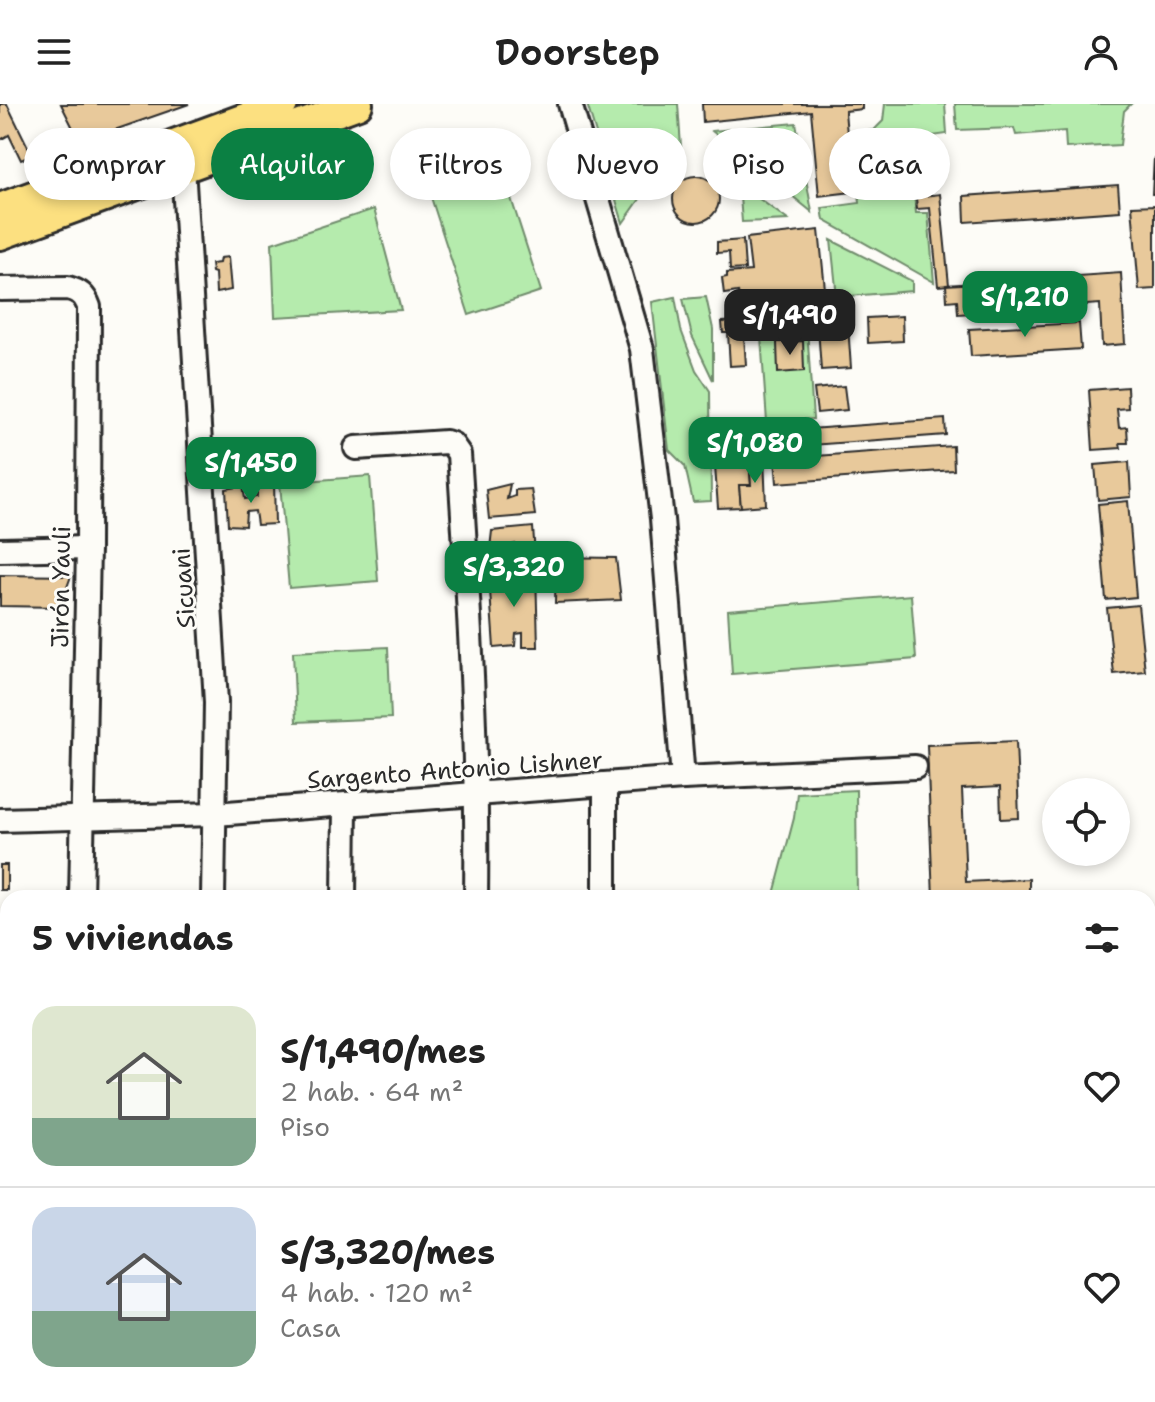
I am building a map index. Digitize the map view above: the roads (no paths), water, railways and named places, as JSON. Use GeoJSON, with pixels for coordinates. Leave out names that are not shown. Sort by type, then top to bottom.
{"type":"FeatureCollection","features":[{"type":"Feature","properties":{"kind":"main road"},"geometry":{"type":"LineString","coordinates":[[195,163],[358,104]]}},
{"type":"Feature","properties":{"kind":"main road"},"geometry":{"type":"LineString","coordinates":[[0,208],[265,107]]}},
{"type":"Feature","properties":{"kind":"main road"},"geometry":{"type":"LineString","coordinates":[[0,235],[94,200]]}},
{"type":"Feature","properties":{"kind":"street"},"geometry":{"type":"LineString","coordinates":[[570,104],[642,349],[662,519],[683,778]]}},
{"type":"Feature","properties":{"kind":"street","name":"Sicuani"},"geometry":{"type":"LineString","coordinates":[[185,200],[216,702],[213,890]]}},
{"type":"Feature","properties":{"kind":"street","name":"Jirón Yauli"},"geometry":{"type":"LineString","coordinates":[[0,289],[68,288],[85,297],[90,319],[81,890]]}},
{"type":"Feature","properties":{"kind":"street"},"geometry":{"type":"LineString","coordinates":[[356,448],[446,442],[452,444],[459,454],[473,655],[476,890]]}},
{"type":"Feature","properties":{"kind":"street"},"geometry":{"type":"LineString","coordinates":[[0,550],[88,548]]}},
{"type":"Feature","properties":{"kind":"street","name":"Sargento Antonio Lishner"},"geometry":{"type":"LineString","coordinates":[[0,820],[215,814],[683,778],[915,767]]}},
{"type":"Feature","properties":{"kind":"street"},"geometry":{"type":"LineString","coordinates":[[605,784],[605,890]]}},
{"type":"Feature","properties":{"kind":"street"},"geometry":{"type":"LineString","coordinates":[[344,890],[345,805]]}}]}
